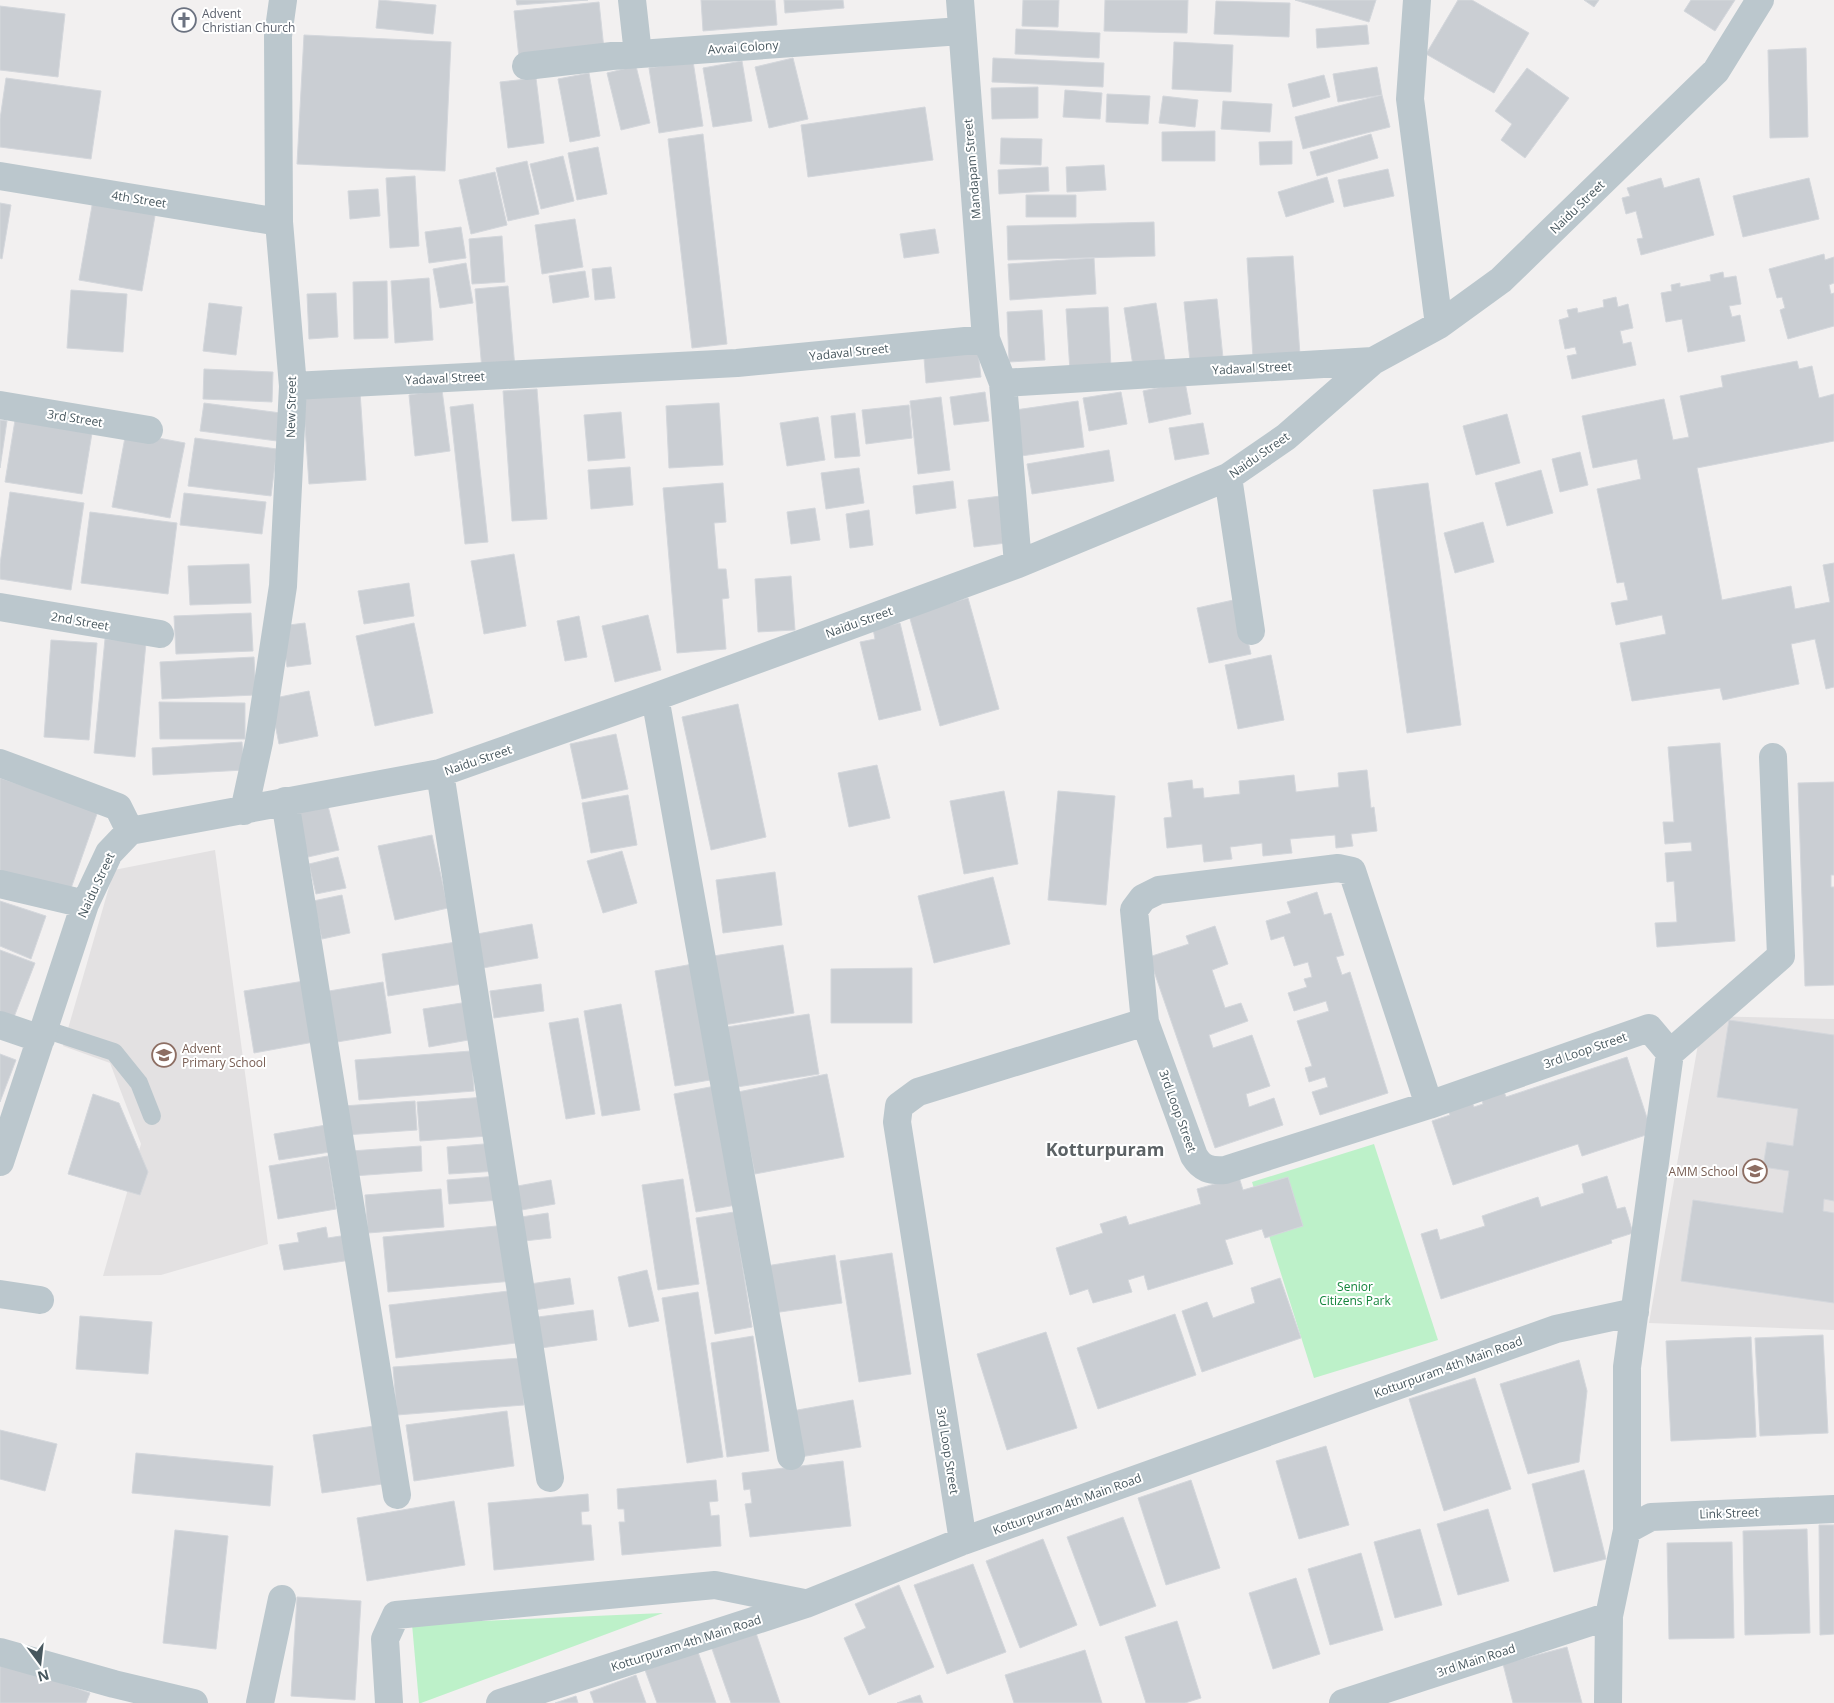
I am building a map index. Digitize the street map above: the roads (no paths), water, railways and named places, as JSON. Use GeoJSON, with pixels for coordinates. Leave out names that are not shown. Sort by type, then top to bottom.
{"type":"FeatureCollection","features":[{"type":"Feature","properties":{"kind":"street","name":"New Street"},"geometry":{"type":"LineString","coordinates":[[244,810],[259,742],[283,586],[293,386],[278,222],[278,36],[283,0]]}},
{"type":"Feature","properties":{"kind":"street"},"geometry":{"type":"LineString","coordinates":[[632,0],[638,54]]}},
{"type":"Feature","properties":{"kind":"street","name":"Mandapam Street"},"geometry":{"type":"LineString","coordinates":[[960,0],[986,339]]}},
{"type":"Feature","properties":{"kind":"street"},"geometry":{"type":"LineString","coordinates":[[1417,0],[1410,99],[1439,325]]}},
{"type":"Feature","properties":{"kind":"street","name":"Naidu Street"},"geometry":{"type":"LineString","coordinates":[[0,1162],[85,904],[109,853],[130,831],[440,773],[656,697],[1018,564],[1228,477],[1286,437],[1373,361],[1439,325],[1501,280],[1716,71],[1760,0]]}},
{"type":"Feature","properties":{"kind":"street","name":"Avvai Colony"},"geometry":{"type":"LineString","coordinates":[[526,66],[638,54],[961,31]]}},
{"type":"Feature","properties":{"kind":"street","name":"4th Street"},"geometry":{"type":"LineString","coordinates":[[0,176],[278,222]]}},
{"type":"Feature","properties":{"kind":"street"},"geometry":{"type":"LineString","coordinates":[[986,339],[1003,383],[1018,564]]}},
{"type":"Feature","properties":{"kind":"street","name":"Yadaval Street"},"geometry":{"type":"LineString","coordinates":[[293,386],[737,363],[986,339]]}},
{"type":"Feature","properties":{"kind":"street","name":"Yadaval Street"},"geometry":{"type":"LineString","coordinates":[[1003,383],[1373,361]]}},
{"type":"Feature","properties":{"kind":"street","name":"3rd Street"},"geometry":{"type":"LineString","coordinates":[[0,405],[149,430]]}},
{"type":"Feature","properties":{"kind":"street"},"geometry":{"type":"LineString","coordinates":[[1228,477],[1251,631]]}},
{"type":"Feature","properties":{"kind":"street","name":"2nd Street"},"geometry":{"type":"LineString","coordinates":[[0,607],[160,634]]}},
{"type":"Feature","properties":{"kind":"street"},"geometry":{"type":"LineString","coordinates":[[656,697],[791,1456]]}},
{"type":"Feature","properties":{"kind":"street"},"geometry":{"type":"LineString","coordinates":[[1608,1703],[1609,1616],[1627,1530],[1627,1367],[1670,1053],[1781,956],[1773,757]]}},
{"type":"Feature","properties":{"kind":"street"},"geometry":{"type":"LineString","coordinates":[[0,763],[118,807],[130,831]]}},
{"type":"Feature","properties":{"kind":"street"},"geometry":{"type":"LineString","coordinates":[[440,773],[550,1478]]}},
{"type":"Feature","properties":{"kind":"street"},"geometry":{"type":"LineString","coordinates":[[285,801],[397,1495]]}},
{"type":"Feature","properties":{"kind":"street"},"geometry":{"type":"LineString","coordinates":[[1145,1022],[1134,910],[1143,898],[1159,890],[1338,868],[1352,871],[1429,1104]]}},
{"type":"Feature","properties":{"kind":"street"},"geometry":{"type":"LineString","coordinates":[[0,884],[85,904]]}},
{"type":"Feature","properties":{"kind":"street","name":"3rd Loop Street"},"geometry":{"type":"LineString","coordinates":[[962,1542],[897,1122],[899,1106],[918,1092],[1145,1022],[1194,1156],[1200,1166],[1207,1170],[1225,1170],[1429,1104],[1649,1028],[1670,1053]]}},
{"type":"Feature","properties":{"kind":"street"},"geometry":{"type":"LineString","coordinates":[[0,1025],[42,1034]]}},
{"type":"Feature","properties":{"kind":"street"},"geometry":{"type":"LineString","coordinates":[[0,1294],[40,1300]]}},
{"type":"Feature","properties":{"kind":"street","name":"Kotturpuram 4th Main Road"},"geometry":{"type":"LineString","coordinates":[[500,1703],[806,1604],[962,1542],[1556,1329],[1635,1312]]}},
{"type":"Feature","properties":{"kind":"street","name":"Link Street"},"geometry":{"type":"LineString","coordinates":[[1627,1530],[1651,1517],[1834,1509]]}},
{"type":"Feature","properties":{"kind":"street"},"geometry":{"type":"LineString","coordinates":[[389,1703],[385,1639],[396,1615],[714,1585],[806,1604]]}},
{"type":"Feature","properties":{"kind":"street"},"geometry":{"type":"LineString","coordinates":[[260,1703],[282,1599]]}},
{"type":"Feature","properties":{"kind":"street","name":"3rd Main Road"},"geometry":{"type":"LineString","coordinates":[[1343,1703],[1609,1616]]}},
{"type":"Feature","properties":{"kind":"street"},"geometry":{"type":"LineString","coordinates":[[0,1652],[110,1694],[194,1703]]}},
{"type":"Feature","properties":{"kind":"lane"},"geometry":{"type":"LineString","coordinates":[[42,1034],[114,1052],[139,1083],[152,1116]]}},
{"type":"Feature","properties":{"kind":"place","name":"Advent Christian Church"},"geometry":{"type":"Point","coordinates":[184,20]}},
{"type":"Feature","properties":{"kind":"place","name":"Advent Primary School"},"geometry":{"type":"Point","coordinates":[164,1055]}},
{"type":"Feature","properties":{"kind":"place","name":"AMM School"},"geometry":{"type":"Point","coordinates":[1755,1171]}},
{"type":"Feature","properties":{"kind":"district","name":"Kotturpuram"},"geometry":{"type":"Point","coordinates":[1105,1149]}},
{"type":"Feature","properties":{"kind":"park label","name":"Senior Citizens Park"},"geometry":{"type":"Point","coordinates":[1355,1293]}}]}
